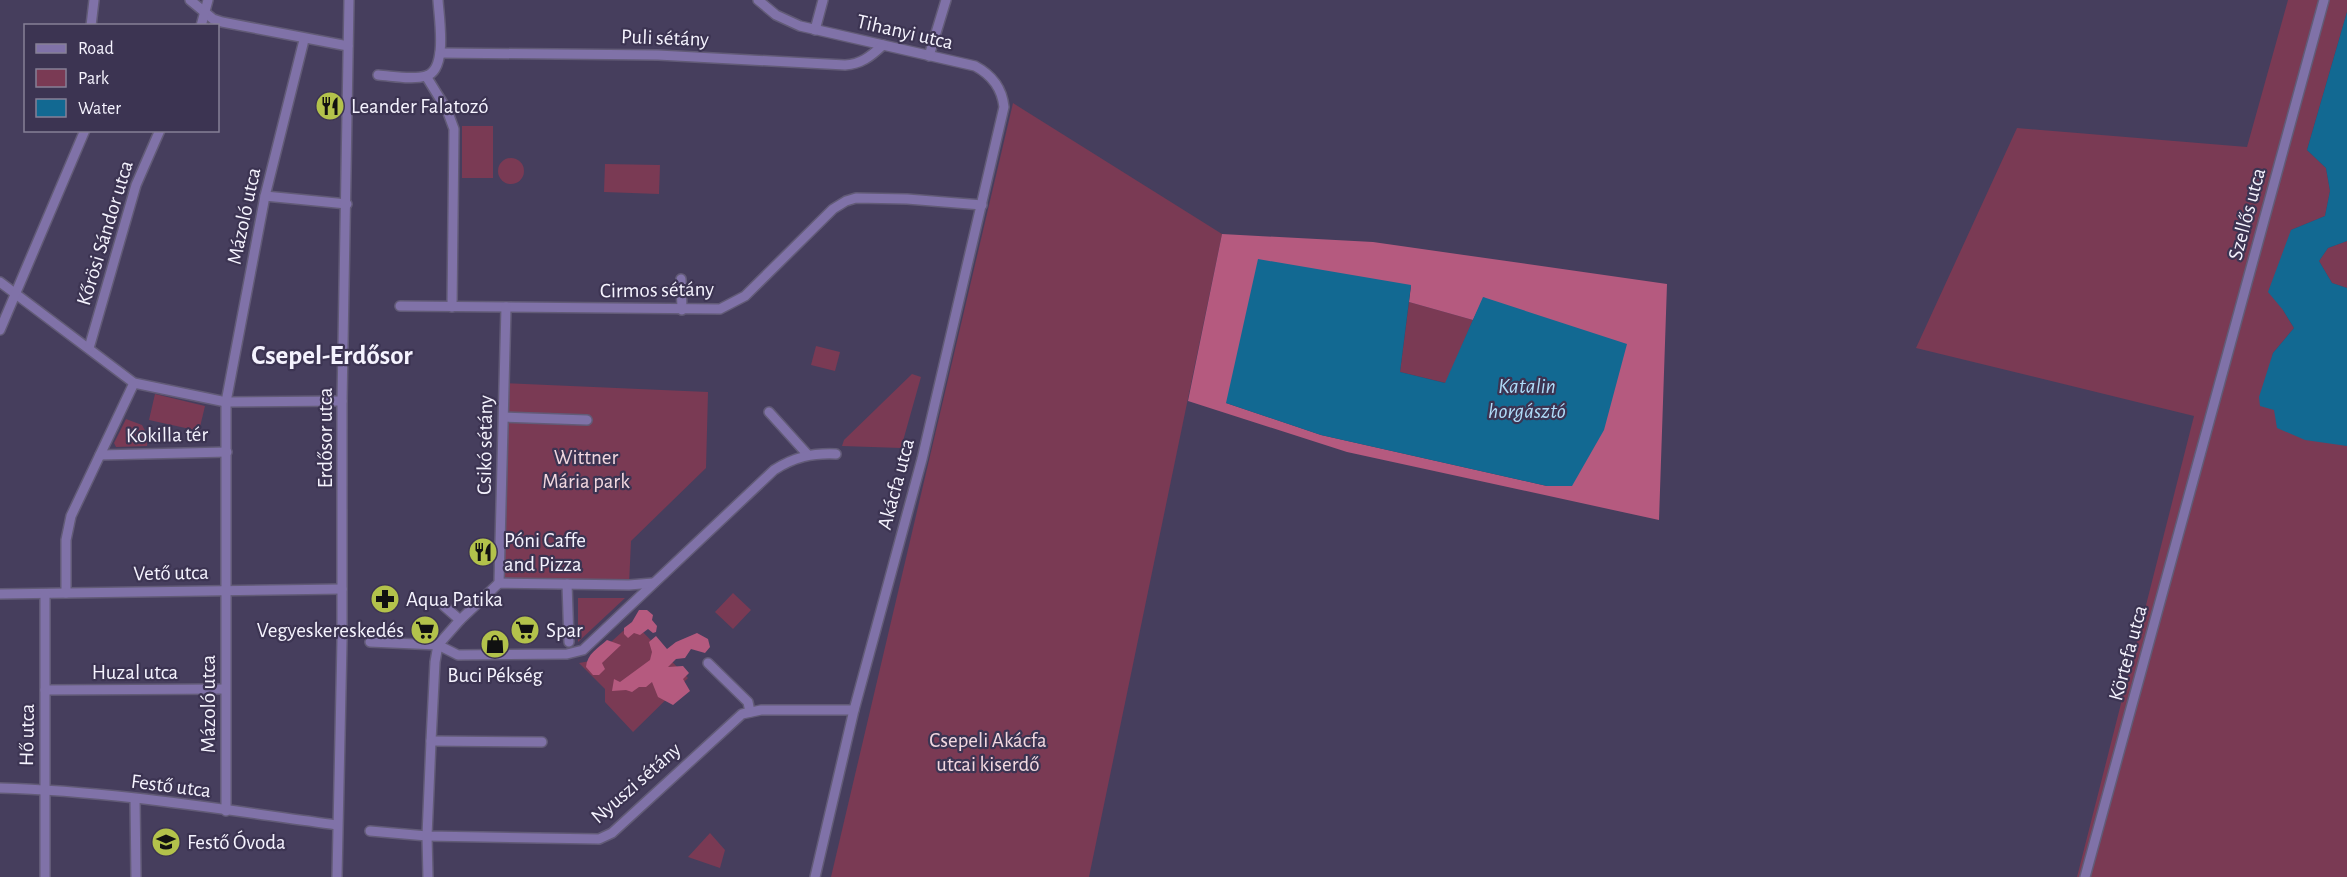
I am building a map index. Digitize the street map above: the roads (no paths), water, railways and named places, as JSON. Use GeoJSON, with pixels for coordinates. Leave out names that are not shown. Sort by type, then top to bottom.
{"type":"FeatureCollection","features":[{"type":"Feature","properties":{"kind":"street"},"geometry":{"type":"LineString","coordinates":[[91,24],[94,0]]}},
{"type":"Feature","properties":{"kind":"street"},"geometry":{"type":"LineString","coordinates":[[190,0],[205,13],[222,22],[304,40],[348,46]]}},
{"type":"Feature","properties":{"kind":"street"},"geometry":{"type":"LineString","coordinates":[[202,24],[208,0]]}},
{"type":"Feature","properties":{"kind":"street","name":"Erdősor utca"},"geometry":{"type":"LineString","coordinates":[[337,877],[348,0]]}},
{"type":"Feature","properties":{"kind":"street"},"geometry":{"type":"LineString","coordinates":[[378,75],[426,76],[436,69],[440,53],[438,0]]}},
{"type":"Feature","properties":{"kind":"street","name":"Tihanyi utca"},"geometry":{"type":"LineString","coordinates":[[758,0],[782,18],[815,30],[975,66],[983,70],[998,86],[1003,98]]}},
{"type":"Feature","properties":{"kind":"street"},"geometry":{"type":"LineString","coordinates":[[815,30],[823,0]]}},
{"type":"Feature","properties":{"kind":"street"},"geometry":{"type":"LineString","coordinates":[[929,56],[946,0]]}},
{"type":"Feature","properties":{"kind":"street","name":"Szellős utca"},"geometry":{"type":"LineString","coordinates":[[2206,438],[2324,0]]}},
{"type":"Feature","properties":{"kind":"street","name":"Mázoló utca"},"geometry":{"type":"LineString","coordinates":[[226,402],[265,196],[304,40]]}},
{"type":"Feature","properties":{"kind":"street","name":"Puli sétány"},"geometry":{"type":"LineString","coordinates":[[440,53],[658,55],[856,64],[864,61],[882,45]]}},
{"type":"Feature","properties":{"kind":"street"},"geometry":{"type":"LineString","coordinates":[[426,76],[450,114],[454,129],[452,307]]}},
{"type":"Feature","properties":{"kind":"street","name":"Akácfa utca"},"geometry":{"type":"LineString","coordinates":[[815,877],[854,710],[922,459],[1004,107],[1003,98]]}},
{"type":"Feature","properties":{"kind":"street"},"geometry":{"type":"LineString","coordinates":[[0,330],[84,132]]}},
{"type":"Feature","properties":{"kind":"street","name":"Kőrösi Sándor utca"},"geometry":{"type":"LineString","coordinates":[[89,348],[136,185],[159,132]]}},
{"type":"Feature","properties":{"kind":"street"},"geometry":{"type":"LineString","coordinates":[[265,196],[347,204]]}},
{"type":"Feature","properties":{"kind":"street","name":"Cirmos sétány"},"geometry":{"type":"LineString","coordinates":[[400,306],[720,309],[739,300],[833,209],[846,201],[856,198],[907,199],[982,205]]}},
{"type":"Feature","properties":{"kind":"street"},"geometry":{"type":"LineString","coordinates":[[681,279],[682,310]]}},
{"type":"Feature","properties":{"kind":"street"},"geometry":{"type":"LineString","coordinates":[[0,282],[134,383]]}},
{"type":"Feature","properties":{"kind":"street","name":"Csikó sétány"},"geometry":{"type":"LineString","coordinates":[[499,584],[506,307]]}},
{"type":"Feature","properties":{"kind":"street","name":"Kokilla tér"},"geometry":{"type":"LineString","coordinates":[[134,383],[226,402],[227,452],[100,455],[134,383]]}},
{"type":"Feature","properties":{"kind":"street"},"geometry":{"type":"LineString","coordinates":[[226,402],[342,401]]}},
{"type":"Feature","properties":{"kind":"street"},"geometry":{"type":"LineString","coordinates":[[769,412],[808,454]]}},
{"type":"Feature","properties":{"kind":"street"},"geometry":{"type":"LineString","coordinates":[[504,417],[587,420]]}},
{"type":"Feature","properties":{"kind":"street","name":"Körtefa utca"},"geometry":{"type":"LineString","coordinates":[[2085,877],[2206,438]]}},
{"type":"Feature","properties":{"kind":"street","name":"Mázoló utca"},"geometry":{"type":"LineString","coordinates":[[226,811],[227,452]]}},
{"type":"Feature","properties":{"kind":"street"},"geometry":{"type":"LineString","coordinates":[[370,642],[438,645],[458,655],[575,653],[590,644],[774,470],[786,462],[808,454],[836,454]]}},
{"type":"Feature","properties":{"kind":"street"},"geometry":{"type":"LineString","coordinates":[[66,593],[66,540],[71,516],[100,455]]}},
{"type":"Feature","properties":{"kind":"street"},"geometry":{"type":"LineString","coordinates":[[428,877],[427,836],[431,741],[438,645],[460,620],[499,584],[628,585],[653,583]]}},
{"type":"Feature","properties":{"kind":"street"},"geometry":{"type":"LineString","coordinates":[[567,584],[569,642]]}},
{"type":"Feature","properties":{"kind":"street","name":"Vető utca"},"geometry":{"type":"LineString","coordinates":[[0,594],[342,589]]}},
{"type":"Feature","properties":{"kind":"street","name":"Hő utca"},"geometry":{"type":"LineString","coordinates":[[45,594],[45,877]]}},
{"type":"Feature","properties":{"kind":"street"},"geometry":{"type":"LineString","coordinates":[[444,606],[460,620]]}},
{"type":"Feature","properties":{"kind":"street"},"geometry":{"type":"LineString","coordinates":[[708,663],[748,702],[750,712]]}},
{"type":"Feature","properties":{"kind":"street","name":"Huzal utca"},"geometry":{"type":"LineString","coordinates":[[45,690],[225,689]]}},
{"type":"Feature","properties":{"kind":"street","name":"Nyuszi sétány"},"geometry":{"type":"LineString","coordinates":[[370,831],[427,836],[592,840],[605,837],[612,833],[733,719],[742,714],[854,710]]}},
{"type":"Feature","properties":{"kind":"street"},"geometry":{"type":"LineString","coordinates":[[431,741],[542,742]]}},
{"type":"Feature","properties":{"kind":"street","name":"Festő utca"},"geometry":{"type":"LineString","coordinates":[[0,788],[44,790],[337,825]]}},
{"type":"Feature","properties":{"kind":"street"},"geometry":{"type":"LineString","coordinates":[[135,800],[136,877]]}},
{"type":"Feature","properties":{"kind":"water"},"geometry":{"type":"Polygon","coordinates":[[[2347,12],[2347,241],[2328,248],[2319,261],[2332,283],[2347,288],[2347,446],[2305,440],[2277,428],[2274,410],[2260,406],[2259,397],[2273,353],[2294,328],[2268,292],[2291,230],[2325,216],[2330,191],[2326,168],[2307,150],[2347,12]]]}},
{"type":"Feature","properties":{"kind":"water","name":"Katalin horgásztó"},"geometry":{"type":"Polygon","coordinates":[[[1258,259],[1411,285],[1400,372],[1445,383],[1483,297],[1627,344],[1604,430],[1572,486],[1547,486],[1321,435],[1226,403],[1258,259]]]}},
{"type":"Feature","properties":{"kind":"place","name":"Leander Falatozó"},"geometry":{"type":"Point","coordinates":[330,106]}},
{"type":"Feature","properties":{"kind":"place","name":"Póni Caffe and Pizza"},"geometry":{"type":"Point","coordinates":[483,552]}},
{"type":"Feature","properties":{"kind":"place","name":"Aqua Patika"},"geometry":{"type":"Point","coordinates":[385,599]}},
{"type":"Feature","properties":{"kind":"place","name":"Vegyeskereskedés"},"geometry":{"type":"Point","coordinates":[425,630]}},
{"type":"Feature","properties":{"kind":"place","name":"Spar"},"geometry":{"type":"Point","coordinates":[525,630]}},
{"type":"Feature","properties":{"kind":"place","name":"Buci Pékség"},"geometry":{"type":"Point","coordinates":[495,644]}},
{"type":"Feature","properties":{"kind":"place","name":"Festő Óvoda"},"geometry":{"type":"Point","coordinates":[166,842]}},
{"type":"Feature","properties":{"kind":"district","name":"Csepel-Erdősor"},"geometry":{"type":"Point","coordinates":[332,355]}},
{"type":"Feature","properties":{"kind":"park label","name":"Wittner Mária park"},"geometry":{"type":"Point","coordinates":[586,469]}},
{"type":"Feature","properties":{"kind":"park label","name":"Csepeli Akácfa utcai kiserdő"},"geometry":{"type":"Point","coordinates":[988,752]}}]}
